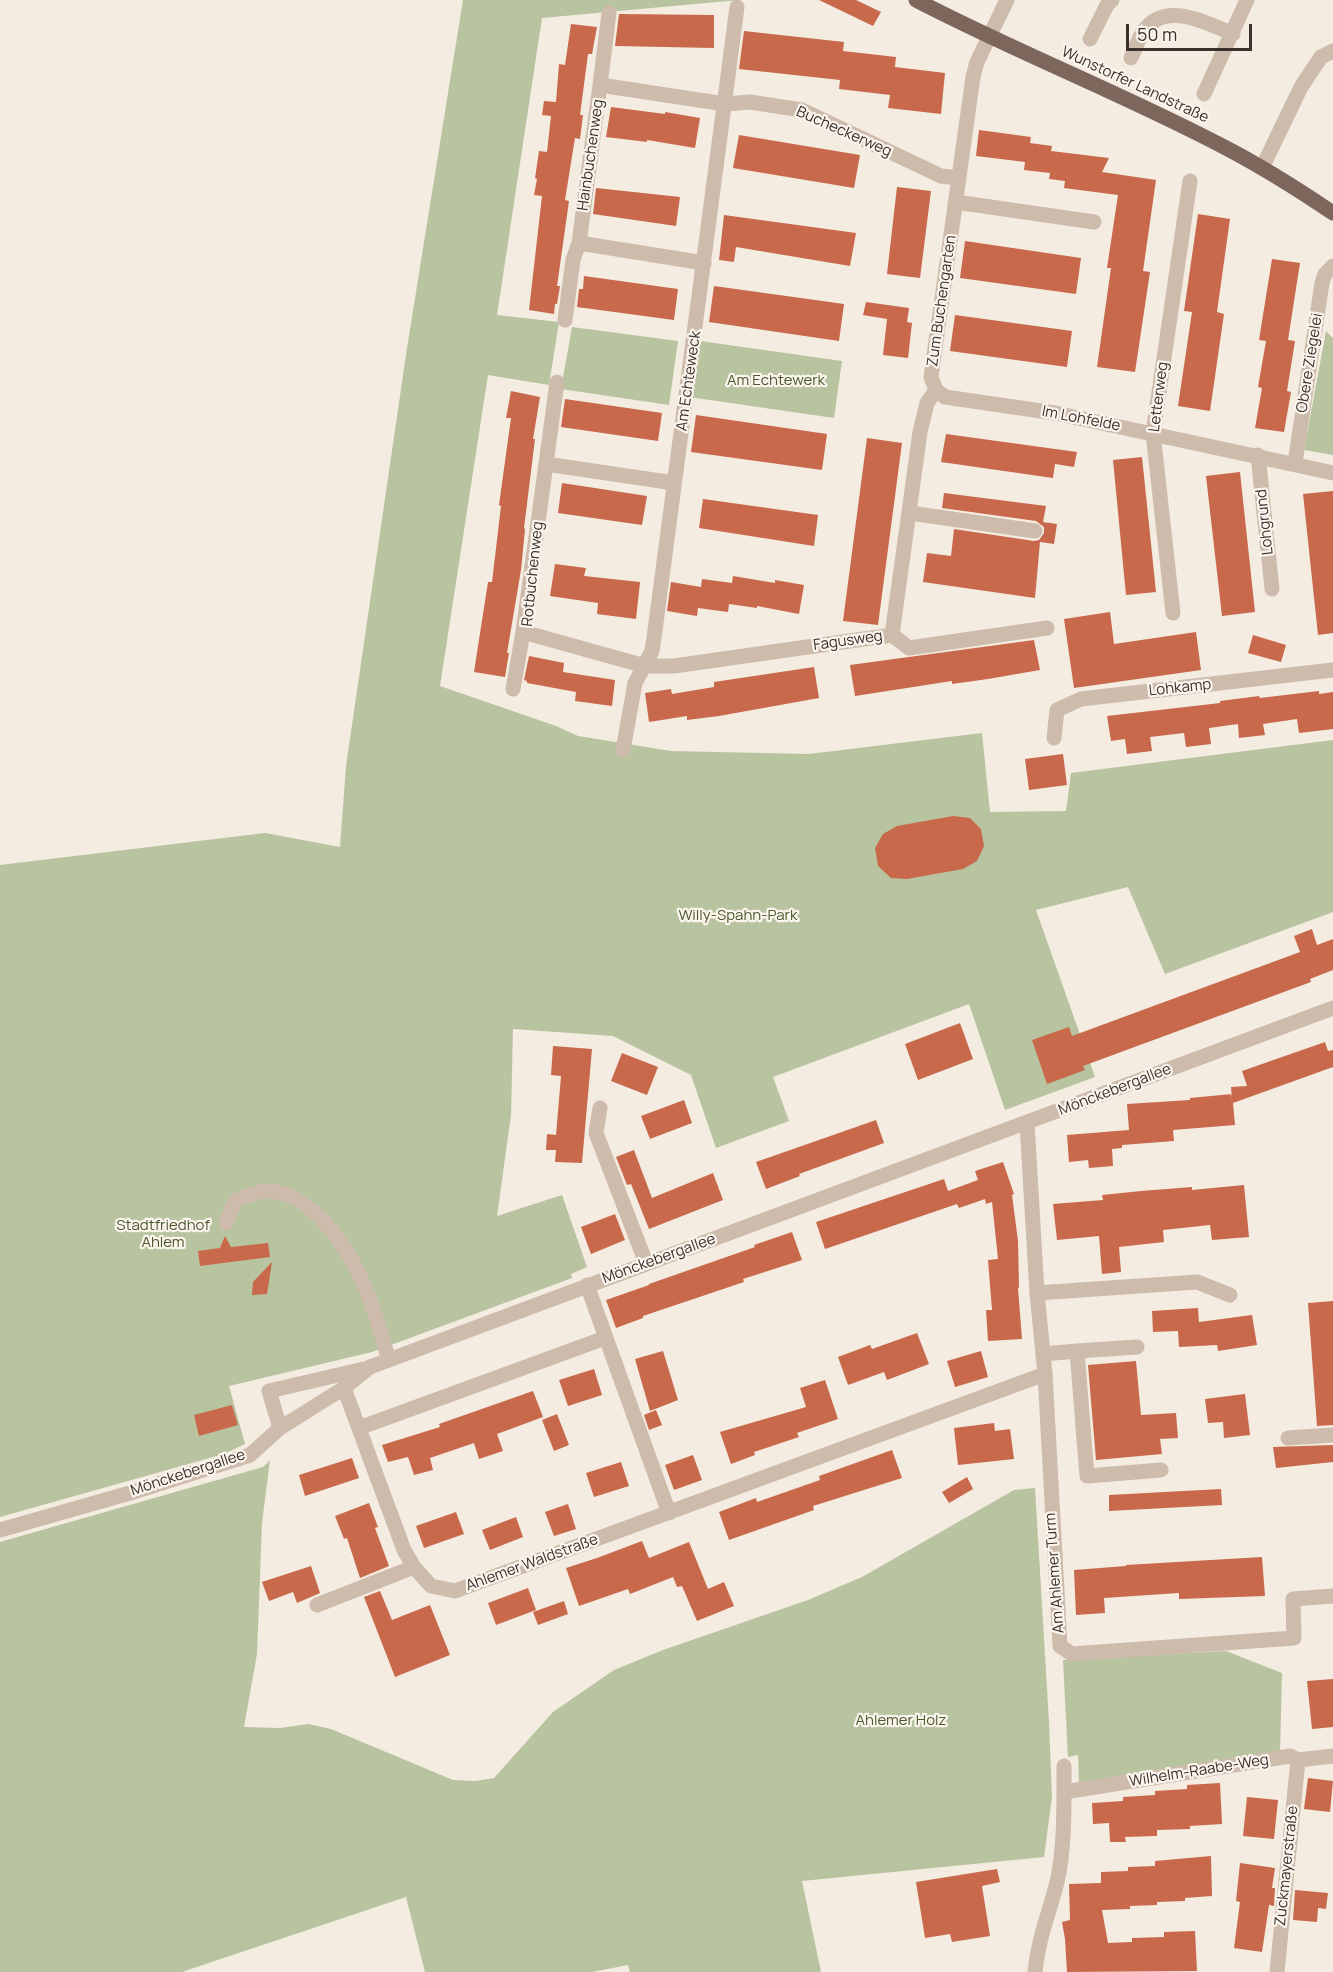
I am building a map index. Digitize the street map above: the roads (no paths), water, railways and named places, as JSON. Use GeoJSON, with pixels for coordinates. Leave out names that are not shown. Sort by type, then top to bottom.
{"type":"FeatureCollection","features":[{"type":"Feature","properties":{"kind":"main road","name":"Wunstorfer Landstraße"},"geometry":{"type":"LineString","coordinates":[[916,0],[989,37],[1169,120],[1262,168],[1333,213]]}},
{"type":"Feature","properties":{"kind":"street","name":"Zum Buchengarten"},"geometry":{"type":"LineString","coordinates":[[892,635],[922,422],[927,403],[936,390],[931,377],[973,76],[977,62],[1006,0]]}},
{"type":"Feature","properties":{"kind":"street"},"geometry":{"type":"LineString","coordinates":[[1090,39],[1107,5],[1112,0]]}},
{"type":"Feature","properties":{"kind":"street"},"geometry":{"type":"LineString","coordinates":[[1204,94],[1247,0]]}},
{"type":"Feature","properties":{"kind":"street","name":"Am Echteweck"},"geometry":{"type":"LineString","coordinates":[[623,750],[635,683],[652,651],[654,638],[737,7]]}},
{"type":"Feature","properties":{"kind":"street"},"geometry":{"type":"LineString","coordinates":[[1131,58],[1143,30],[1156,18],[1174,12],[1194,17],[1233,34]]}},
{"type":"Feature","properties":{"kind":"street"},"geometry":{"type":"LineString","coordinates":[[600,85],[609,13]]}},
{"type":"Feature","properties":{"kind":"street"},"geometry":{"type":"LineString","coordinates":[[1262,168],[1301,87],[1321,57],[1333,51]]}},
{"type":"Feature","properties":{"kind":"street","name":"Hainbuchenweg"},"geometry":{"type":"LineString","coordinates":[[565,320],[573,260],[579,243],[600,85],[725,104]]}},
{"type":"Feature","properties":{"kind":"street","name":"Bucheckerweg"},"geometry":{"type":"LineString","coordinates":[[725,104],[750,102],[802,110],[941,176],[959,178]]}},
{"type":"Feature","properties":{"kind":"street","name":"Letterweg"},"geometry":{"type":"LineString","coordinates":[[1173,613],[1153,433],[1190,181]]}},
{"type":"Feature","properties":{"kind":"street"},"geometry":{"type":"LineString","coordinates":[[956,202],[1094,222]]}},
{"type":"Feature","properties":{"kind":"street"},"geometry":{"type":"LineString","coordinates":[[579,243],[704,263]]}},
{"type":"Feature","properties":{"kind":"street","name":"Obere Ziegelei"},"geometry":{"type":"LineString","coordinates":[[1295,463],[1322,283],[1325,274],[1333,266]]}},
{"type":"Feature","properties":{"kind":"street","name":"Rotbuchenweg"},"geometry":{"type":"LineString","coordinates":[[557,382],[523,632],[645,666]]}},
{"type":"Feature","properties":{"kind":"street","name":"Im Lohfelde"},"geometry":{"type":"LineString","coordinates":[[936,390],[945,397],[1055,414],[1333,472]]}},
{"type":"Feature","properties":{"kind":"street","name":"Lohgrund"},"geometry":{"type":"LineString","coordinates":[[1258,455],[1272,589]]}},
{"type":"Feature","properties":{"kind":"street"},"geometry":{"type":"LineString","coordinates":[[546,464],[674,483]]}},
{"type":"Feature","properties":{"kind":"street"},"geometry":{"type":"LineString","coordinates":[[910,513],[1035,531]]}},
{"type":"Feature","properties":{"kind":"street","name":"Fagusweg"},"geometry":{"type":"LineString","coordinates":[[645,666],[674,666],[892,635],[909,648],[1047,628]]}},
{"type":"Feature","properties":{"kind":"street"},"geometry":{"type":"LineString","coordinates":[[513,689],[523,632]]}},
{"type":"Feature","properties":{"kind":"street","name":"Lohkamp"},"geometry":{"type":"LineString","coordinates":[[1054,738],[1057,710],[1081,699],[1333,670]]}},
{"type":"Feature","properties":{"kind":"street","name":"Mönckebergallee"},"geometry":{"type":"LineString","coordinates":[[0,1530],[250,1455],[280,1428],[344,1388],[370,1367],[1027,1124],[1333,1008]]}},
{"type":"Feature","properties":{"kind":"street"},"geometry":{"type":"LineString","coordinates":[[600,1108],[596,1133],[646,1263]]}},
{"type":"Feature","properties":{"kind":"street","name":"Am Ahlemer Turm"},"geometry":{"type":"LineString","coordinates":[[1027,1124],[1037,1293],[1045,1374],[1060,1646],[1072,1654],[1294,1638],[1293,1599],[1333,1596]]}},
{"type":"Feature","properties":{"kind":"street"},"geometry":{"type":"LineString","coordinates":[[226,1223],[235,1201],[264,1191],[287,1193],[320,1215],[347,1252],[361,1277],[389,1360]]}},
{"type":"Feature","properties":{"kind":"street"},"geometry":{"type":"LineString","coordinates":[[1037,1293],[1197,1282],[1230,1294]]}},
{"type":"Feature","properties":{"kind":"street"},"geometry":{"type":"LineString","coordinates":[[587,1285],[669,1513]]}},
{"type":"Feature","properties":{"kind":"street"},"geometry":{"type":"LineString","coordinates":[[359,1428],[605,1338]]}},
{"type":"Feature","properties":{"kind":"street"},"geometry":{"type":"LineString","coordinates":[[1043,1354],[1137,1347]]}},
{"type":"Feature","properties":{"kind":"street"},"geometry":{"type":"LineString","coordinates":[[1077,1351],[1087,1476],[1161,1470]]}},
{"type":"Feature","properties":{"kind":"street"},"geometry":{"type":"LineString","coordinates":[[280,1428],[269,1391],[370,1367]]}},
{"type":"Feature","properties":{"kind":"street","name":"Ahlemer Waldstraße"},"geometry":{"type":"LineString","coordinates":[[344,1388],[404,1551],[414,1567],[431,1586],[455,1591],[1045,1374]]}},
{"type":"Feature","properties":{"kind":"street"},"geometry":{"type":"LineString","coordinates":[[1288,1438],[1333,1435]]}},
{"type":"Feature","properties":{"kind":"street"},"geometry":{"type":"LineString","coordinates":[[317,1605],[414,1567]]}},
{"type":"Feature","properties":{"kind":"street","name":"Wilhelm-Raabe-Weg"},"geometry":{"type":"LineString","coordinates":[[1064,1792],[1290,1756],[1298,1760],[1333,1756]]}},
{"type":"Feature","properties":{"kind":"street","name":"Zuckmayerstraße"},"geometry":{"type":"LineString","coordinates":[[1277,1972],[1298,1760]]}},
{"type":"Feature","properties":{"kind":"street"},"geometry":{"type":"LineString","coordinates":[[1035,1972],[1037,1948],[1057,1880],[1062,1830],[1064,1766]]}},
{"type":"Feature","properties":{"kind":"park label","name":"Am Echtewerk"},"geometry":{"type":"Point","coordinates":[776,381]}},
{"type":"Feature","properties":{"kind":"park label","name":"Willy-Spahn-Park"},"geometry":{"type":"Point","coordinates":[738,916]}},
{"type":"Feature","properties":{"kind":"park label","name":"Stadtfriedhof Ahlem"},"geometry":{"type":"Point","coordinates":[163,1234]}},
{"type":"Feature","properties":{"kind":"park label","name":"Ahlemer Holz"},"geometry":{"type":"Point","coordinates":[901,1721]}}]}
